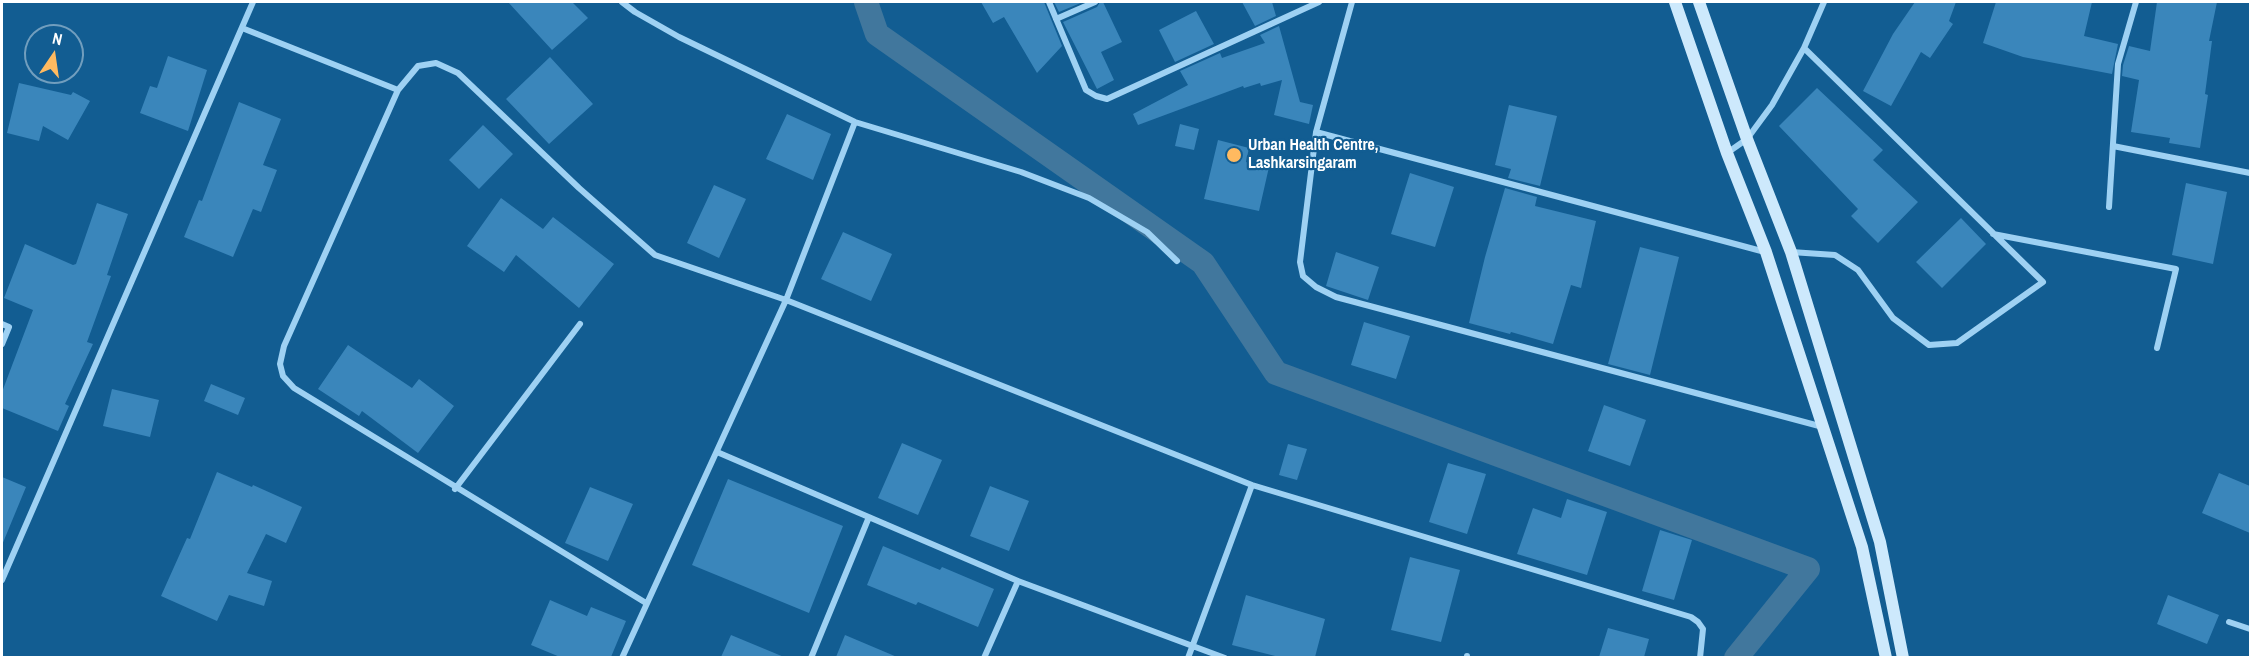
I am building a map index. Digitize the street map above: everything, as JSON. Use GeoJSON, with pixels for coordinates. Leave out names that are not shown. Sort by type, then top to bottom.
{"type":"FeatureCollection","features":[{"type":"Feature","properties":{"kind":"street"},"geometry":{"type":"LineString","coordinates":[[2,580],[253,2]]}},
{"type":"Feature","properties":{"kind":"street"},"geometry":{"type":"LineString","coordinates":[[622,2],[679,37],[855,122],[1021,172],[1089,198],[1147,232],[1177,261]]}},
{"type":"Feature","properties":{"kind":"street"},"geometry":{"type":"LineString","coordinates":[[1049,2],[1086,90],[1107,99],[1319,2]]}},
{"type":"Feature","properties":{"kind":"street"},"geometry":{"type":"LineString","coordinates":[[1056,19],[1095,2]]}},
{"type":"Feature","properties":{"kind":"street"},"geometry":{"type":"LineString","coordinates":[[1352,2],[1316,132],[1300,262],[1303,276],[1316,287],[1336,297],[1823,427]]}},
{"type":"Feature","properties":{"kind":"street"},"geometry":{"type":"LineString","coordinates":[[1675,2],[1727,153],[1766,252],[1862,547],[1886,657]]}},
{"type":"Feature","properties":{"kind":"street"},"geometry":{"type":"LineString","coordinates":[[1699,2],[1747,139],[1791,252],[1880,542],[1903,657]]}},
{"type":"Feature","properties":{"kind":"street"},"geometry":{"type":"LineString","coordinates":[[1727,153],[1747,139],[1772,105],[1804,48],[1824,2]]}},
{"type":"Feature","properties":{"kind":"street"},"geometry":{"type":"LineString","coordinates":[[2109,207],[2118,64],[2136,2]]}},
{"type":"Feature","properties":{"kind":"street"},"geometry":{"type":"LineString","coordinates":[[242,28],[398,90]]}},
{"type":"Feature","properties":{"kind":"street"},"geometry":{"type":"LineString","coordinates":[[1791,252],[1835,255],[1858,270],[1893,318],[1929,345],[1957,343],[2043,282],[1804,48]]}},
{"type":"Feature","properties":{"kind":"street"},"geometry":{"type":"LineString","coordinates":[[646,603],[455,489],[294,388],[283,376],[280,364],[284,346],[398,90],[418,66],[436,63],[458,74],[579,188],[655,255],[786,300],[1252,485],[1690,617],[1698,622],[1702,629],[1700,657]]}},
{"type":"Feature","properties":{"kind":"street"},"geometry":{"type":"LineString","coordinates":[[622,657],[786,300],[855,122]]}},
{"type":"Feature","properties":{"kind":"street"},"geometry":{"type":"LineString","coordinates":[[1316,132],[1766,252]]}},
{"type":"Feature","properties":{"kind":"street"},"geometry":{"type":"LineString","coordinates":[[2113,146],[2250,172]]}},
{"type":"Feature","properties":{"kind":"street"},"geometry":{"type":"LineString","coordinates":[[1993,233],[2176,269],[2157,348]]}},
{"type":"Feature","properties":{"kind":"street"},"geometry":{"type":"LineString","coordinates":[[2,324],[9,327],[2,344]]}},
{"type":"Feature","properties":{"kind":"street"},"geometry":{"type":"LineString","coordinates":[[455,489],[580,324]]}},
{"type":"Feature","properties":{"kind":"street"},"geometry":{"type":"LineString","coordinates":[[717,452],[1018,581],[1226,657]]}},
{"type":"Feature","properties":{"kind":"street"},"geometry":{"type":"LineString","coordinates":[[1188,657],[1252,485]]}},
{"type":"Feature","properties":{"kind":"street"},"geometry":{"type":"LineString","coordinates":[[811,657],[868,517]]}},
{"type":"Feature","properties":{"kind":"street"},"geometry":{"type":"LineString","coordinates":[[984,657],[1018,581]]}},
{"type":"Feature","properties":{"kind":"street"},"geometry":{"type":"LineString","coordinates":[[2229,622],[2250,629]]}},
{"type":"Feature","properties":{"kind":"building"},"geometry":{"type":"Polygon","coordinates":[[[508,2],[572,2],[588,18],[552,50],[508,2]]]}},
{"type":"Feature","properties":{"kind":"building"},"geometry":{"type":"Polygon","coordinates":[[[981,2],[1044,2],[1062,46],[1037,73],[1004,17],[993,23],[981,2]]]}},
{"type":"Feature","properties":{"kind":"building"},"geometry":{"type":"Polygon","coordinates":[[[1054,2],[1083,2],[1059,12],[1054,2]]]}},
{"type":"Feature","properties":{"kind":"building"},"geometry":{"type":"Polygon","coordinates":[[[1100,2],[1103,2],[1122,42],[1101,52],[1114,80],[1097,89],[1063,22],[1097,7],[1100,2]]]}},
{"type":"Feature","properties":{"kind":"building"},"geometry":{"type":"Polygon","coordinates":[[[1242,2],[1272,2],[1276,16],[1255,26],[1242,2]]]}},
{"type":"Feature","properties":{"kind":"building"},"geometry":{"type":"Polygon","coordinates":[[[1915,2],[1956,2],[1949,21],[1953,24],[1930,58],[1921,52],[1891,106],[1863,91],[1893,34],[1915,2]]]}},
{"type":"Feature","properties":{"kind":"building"},"geometry":{"type":"Polygon","coordinates":[[[1996,2],[2092,2],[2084,36],[2118,44],[2112,74],[2023,57],[1983,43],[1996,2]]]}},
{"type":"Feature","properties":{"kind":"building"},"geometry":{"type":"Polygon","coordinates":[[[2157,2],[2217,2],[2209,41],[2212,41],[2205,94],[2208,95],[2200,148],[2169,143],[2170,138],[2131,132],[2139,80],[2122,76],[2123,65],[2129,46],[2150,51],[2157,2]]]}},
{"type":"Feature","properties":{"kind":"building"},"geometry":{"type":"Polygon","coordinates":[[[1196,11],[1214,44],[1175,62],[1159,30],[1196,11]]]}},
{"type":"Feature","properties":{"kind":"building"},"geometry":{"type":"Polygon","coordinates":[[[1279,26],[1300,102],[1313,105],[1309,124],[1274,115],[1282,80],[1261,86],[1260,83],[1244,88],[1243,86],[1138,125],[1133,114],[1188,85],[1180,71],[1220,53],[1222,58],[1265,43],[1260,35],[1279,26]]]}},
{"type":"Feature","properties":{"kind":"building"},"geometry":{"type":"Polygon","coordinates":[[[168,56],[207,70],[188,131],[140,113],[150,86],[157,88],[168,56]]]}},
{"type":"Feature","properties":{"kind":"building"},"geometry":{"type":"Polygon","coordinates":[[[550,57],[593,104],[549,144],[506,99],[550,57]]]}},
{"type":"Feature","properties":{"kind":"building"},"geometry":{"type":"Polygon","coordinates":[[[19,83],[71,95],[73,92],[90,101],[68,140],[43,126],[39,141],[7,133],[19,83]]]}},
{"type":"Feature","properties":{"kind":"building"},"geometry":{"type":"Polygon","coordinates":[[[1817,88],[1883,150],[1873,160],[1918,202],[1878,243],[1851,216],[1858,209],[1779,126],[1817,88]]]}},
{"type":"Feature","properties":{"kind":"building"},"geometry":{"type":"Polygon","coordinates":[[[239,102],[281,119],[263,165],[277,170],[261,212],[253,209],[233,257],[184,237],[199,200],[202,201],[239,102]]]}},
{"type":"Feature","properties":{"kind":"building"},"geometry":{"type":"Polygon","coordinates":[[[1509,105],[1557,116],[1540,186],[1508,178],[1511,169],[1495,165],[1509,105]]]}},
{"type":"Feature","properties":{"kind":"building"},"geometry":{"type":"Polygon","coordinates":[[[787,114],[831,134],[813,180],[766,159],[787,114]]]}},
{"type":"Feature","properties":{"kind":"building"},"geometry":{"type":"Polygon","coordinates":[[[1180,124],[1199,129],[1194,150],[1175,146],[1180,124]]]}},
{"type":"Feature","properties":{"kind":"building"},"geometry":{"type":"Polygon","coordinates":[[[483,125],[513,154],[479,189],[449,160],[483,125]]]}},
{"type":"Feature","properties":{"kind":"building"},"geometry":{"type":"Polygon","coordinates":[[[1218,140],[1249,148],[1246,162],[1269,167],[1259,211],[1204,199],[1218,140]]]}},
{"type":"Feature","properties":{"kind":"building"},"geometry":{"type":"Polygon","coordinates":[[[1410,173],[1454,187],[1435,247],[1391,234],[1410,173]]]}},
{"type":"Feature","properties":{"kind":"building"},"geometry":{"type":"Polygon","coordinates":[[[2186,183],[2227,192],[2213,264],[2172,255],[2186,183]]]}},
{"type":"Feature","properties":{"kind":"building"},"geometry":{"type":"Polygon","coordinates":[[[714,185],[746,199],[719,258],[687,243],[714,185]]]}},
{"type":"Feature","properties":{"kind":"building"},"geometry":{"type":"Polygon","coordinates":[[[1505,188],[1537,197],[1535,206],[1596,221],[1581,288],[1571,285],[1553,344],[1469,323],[1505,188]]]}},
{"type":"Feature","properties":{"kind":"building"},"geometry":{"type":"Polygon","coordinates":[[[501,198],[543,229],[553,217],[614,264],[579,308],[516,255],[504,272],[467,246],[501,198]]]}},
{"type":"Feature","properties":{"kind":"building"},"geometry":{"type":"Polygon","coordinates":[[[97,203],[128,214],[107,275],[111,276],[87,342],[93,344],[65,404],[69,406],[58,431],[2,408],[2,392],[33,310],[4,298],[25,244],[73,265],[76,264],[97,203]]]}},
{"type":"Feature","properties":{"kind":"building"},"geometry":{"type":"Polygon","coordinates":[[[1961,218],[1986,244],[1942,288],[1916,262],[1961,218]]]}},
{"type":"Feature","properties":{"kind":"building"},"geometry":{"type":"Polygon","coordinates":[[[843,232],[892,254],[871,301],[821,279],[843,232]]]}},
{"type":"Feature","properties":{"kind":"building"},"geometry":{"type":"Polygon","coordinates":[[[1640,247],[1679,257],[1650,375],[1608,364],[1640,247]]]}},
{"type":"Feature","properties":{"kind":"building"},"geometry":{"type":"Polygon","coordinates":[[[1336,252],[1379,267],[1368,300],[1326,286],[1336,252]]]}},
{"type":"Feature","properties":{"kind":"building"},"geometry":{"type":"Polygon","coordinates":[[[1364,322],[1410,336],[1396,379],[1351,365],[1364,322]]]}},
{"type":"Feature","properties":{"kind":"building"},"geometry":{"type":"Polygon","coordinates":[[[348,345],[412,388],[419,379],[454,406],[418,453],[362,411],[359,416],[318,389],[348,345]]]}},
{"type":"Feature","properties":{"kind":"building"},"geometry":{"type":"Polygon","coordinates":[[[211,384],[245,398],[238,415],[204,401],[211,384]]]}},
{"type":"Feature","properties":{"kind":"building"},"geometry":{"type":"Polygon","coordinates":[[[112,389],[159,400],[150,437],[103,426],[112,389]]]}},
{"type":"Feature","properties":{"kind":"building"},"geometry":{"type":"Polygon","coordinates":[[[1604,405],[1646,420],[1630,466],[1588,451],[1604,405]]]}},
{"type":"Feature","properties":{"kind":"building"},"geometry":{"type":"Polygon","coordinates":[[[902,443],[942,460],[918,515],[878,498],[902,443]]]}},
{"type":"Feature","properties":{"kind":"building"},"geometry":{"type":"Polygon","coordinates":[[[1288,444],[1307,449],[1297,480],[1279,475],[1288,444]]]}},
{"type":"Feature","properties":{"kind":"building"},"geometry":{"type":"Polygon","coordinates":[[[1448,463],[1486,474],[1467,534],[1429,522],[1448,463]]]}},
{"type":"Feature","properties":{"kind":"building"},"geometry":{"type":"Polygon","coordinates":[[[217,472],[302,507],[286,543],[266,534],[247,573],[272,581],[264,606],[229,595],[217,621],[161,596],[187,538],[190,539],[217,472]]]}},
{"type":"Feature","properties":{"kind":"building"},"geometry":{"type":"Polygon","coordinates":[[[2219,473],[2250,486],[2250,533],[2202,513],[2219,473]]]}},
{"type":"Feature","properties":{"kind":"building"},"geometry":{"type":"Polygon","coordinates":[[[2,477],[26,487],[2,545],[2,477]]]}},
{"type":"Feature","properties":{"kind":"building"},"geometry":{"type":"Polygon","coordinates":[[[728,479],[843,526],[809,613],[692,565],[728,479]]]}},
{"type":"Feature","properties":{"kind":"building"},"geometry":{"type":"Polygon","coordinates":[[[990,486],[1029,501],[1009,551],[970,536],[990,486]]]}},
{"type":"Feature","properties":{"kind":"building"},"geometry":{"type":"Polygon","coordinates":[[[590,487],[633,504],[608,561],[565,543],[590,487]]]}},
{"type":"Feature","properties":{"kind":"building"},"geometry":{"type":"Polygon","coordinates":[[[1567,499],[1607,512],[1587,575],[1517,554],[1533,508],[1561,518],[1567,499]]]}},
{"type":"Feature","properties":{"kind":"building"},"geometry":{"type":"Polygon","coordinates":[[[1660,530],[1692,540],[1674,600],[1642,591],[1660,530]]]}},
{"type":"Feature","properties":{"kind":"building"},"geometry":{"type":"Polygon","coordinates":[[[883,546],[994,589],[978,627],[918,602],[916,605],[867,585],[883,546]]]}},
{"type":"Feature","properties":{"kind":"building"},"geometry":{"type":"Polygon","coordinates":[[[1410,557],[1460,570],[1441,642],[1391,630],[1410,557]]]}},
{"type":"Feature","properties":{"kind":"building"},"geometry":{"type":"Polygon","coordinates":[[[1246,595],[1325,619],[1315,657],[1279,657],[1232,645],[1246,595]]]}},
{"type":"Feature","properties":{"kind":"building"},"geometry":{"type":"Polygon","coordinates":[[[2168,595],[2219,615],[2207,644],[2157,624],[2168,595]]]}},
{"type":"Feature","properties":{"kind":"building"},"geometry":{"type":"Polygon","coordinates":[[[550,600],[587,616],[591,607],[626,621],[611,657],[560,657],[531,645],[550,600]]]}},
{"type":"Feature","properties":{"kind":"building"},"geometry":{"type":"Polygon","coordinates":[[[1608,628],[1649,639],[1644,657],[1599,657],[1608,628]]]}},
{"type":"Feature","properties":{"kind":"building"},"geometry":{"type":"Polygon","coordinates":[[[731,635],[784,657],[721,657],[731,635]]]}},
{"type":"Feature","properties":{"kind":"building"},"geometry":{"type":"Polygon","coordinates":[[[845,635],[897,657],[836,657],[845,635]]]}},
{"type":"Feature","properties":{"kind":"waterway"},"geometry":{"type":"LineString","coordinates":[[866,2],[877,34],[1203,263],[1276,373],[1808,569],[1736,658]]}},
{"type":"Feature","properties":{"kind":"place","name":"Urban Health Centre, Lashkarsingaram"},"geometry":{"type":"Point","coordinates":[1234,155]}}]}
